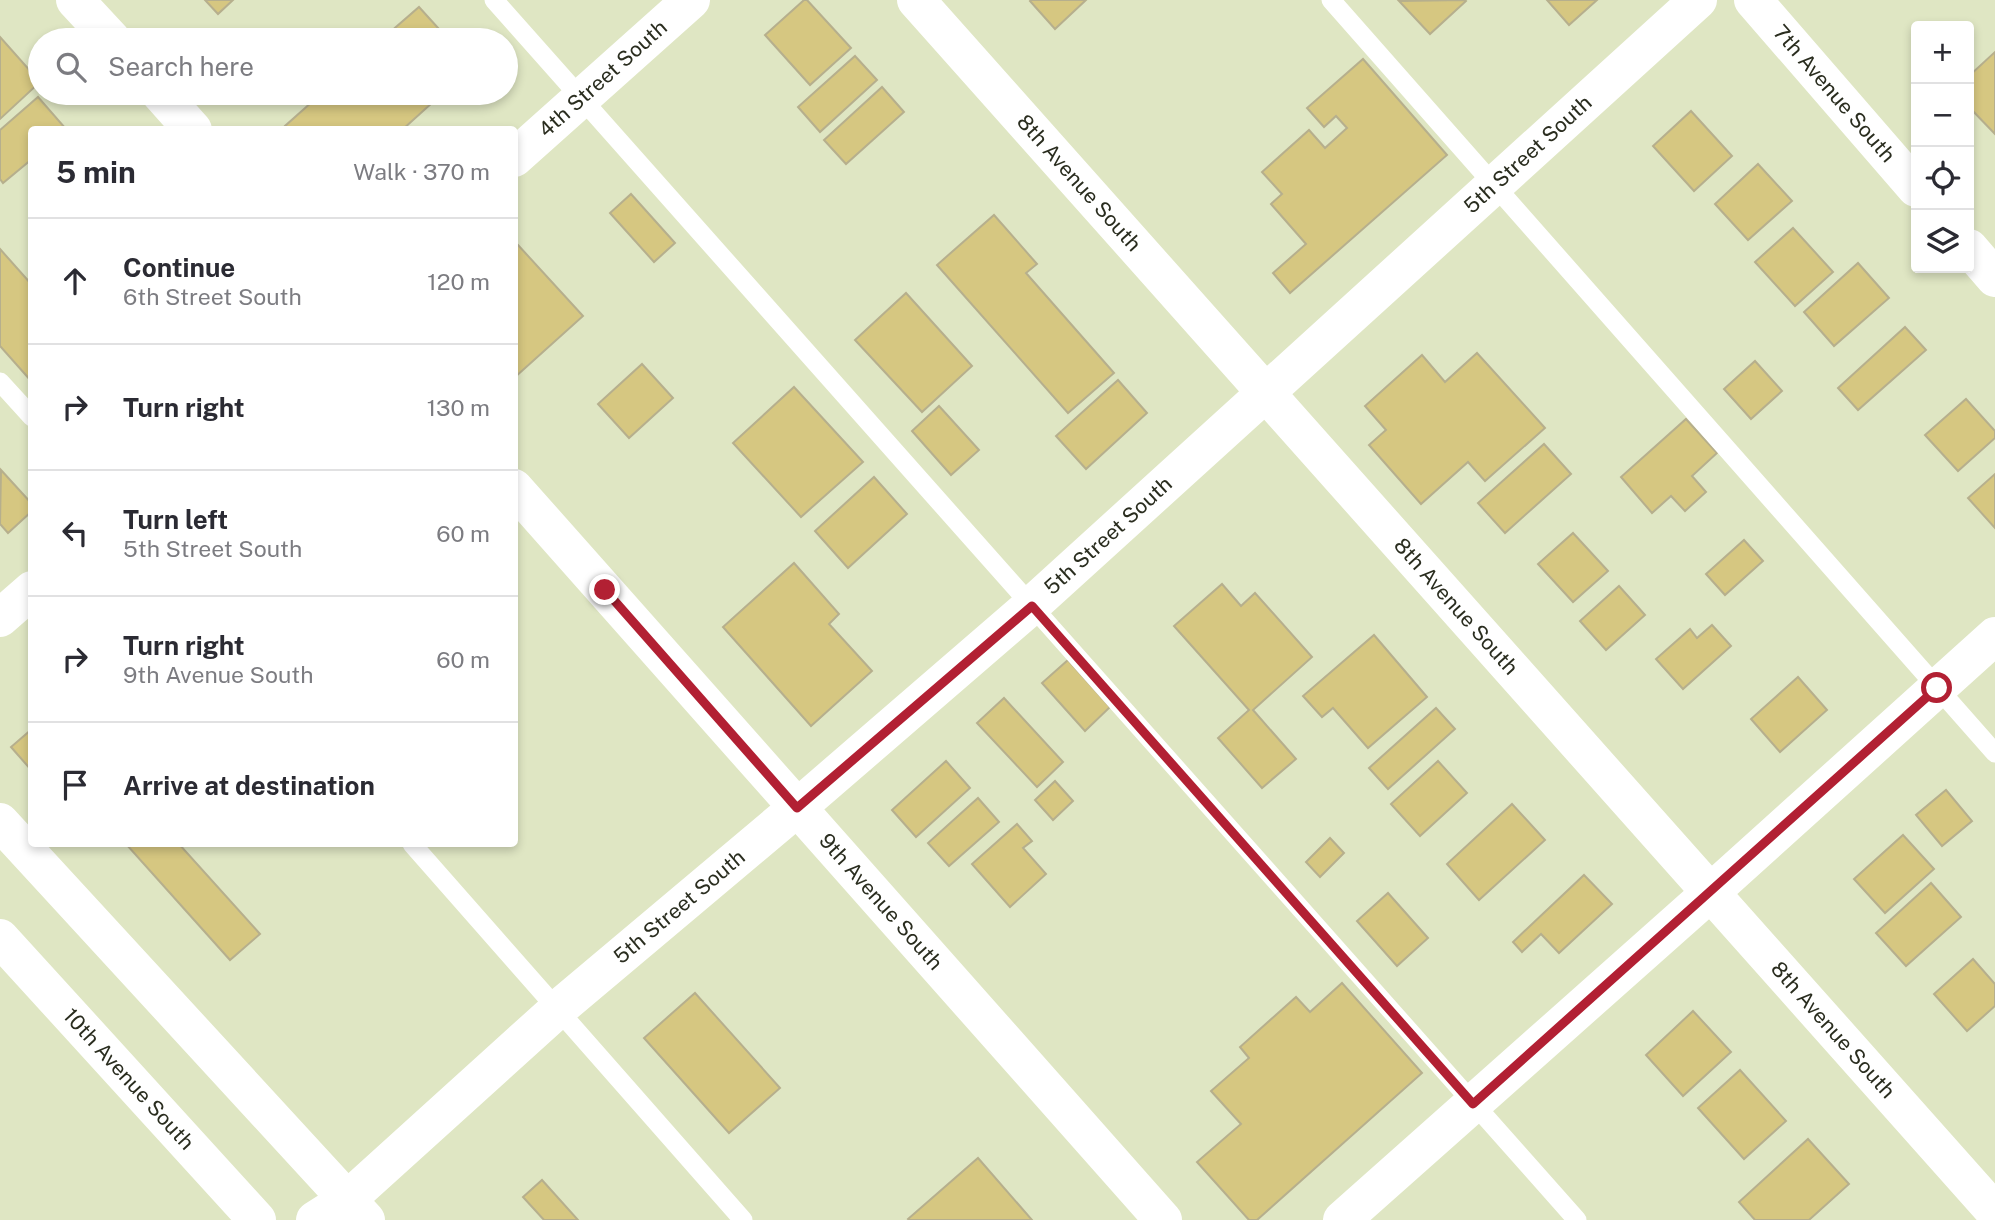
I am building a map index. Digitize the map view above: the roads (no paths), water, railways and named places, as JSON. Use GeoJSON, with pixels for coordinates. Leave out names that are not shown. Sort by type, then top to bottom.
{"type":"FeatureCollection","features":[{"type":"Feature","properties":{"kind":"main road"},"geometry":{"type":"LineString","coordinates":[[75,0],[101,28]]}},
{"type":"Feature","properties":{"kind":"main road","name":"4th Street South"},"geometry":{"type":"LineString","coordinates":[[518,154],[691,0]]}},
{"type":"Feature","properties":{"kind":"main road","name":"8th Avenue South"},"geometry":{"type":"LineString","coordinates":[[916,0],[1995,1212]]}},
{"type":"Feature","properties":{"kind":"main road","name":"5th Street South"},"geometry":{"type":"LineString","coordinates":[[315,1220],[357,1210],[558,1009],[1032,606],[1698,0]]}},
{"type":"Feature","properties":{"kind":"main road","name":"7th Avenue South"},"geometry":{"type":"LineString","coordinates":[[1753,0],[1911,182]]}},
{"type":"Feature","properties":{"kind":"main road"},"geometry":{"type":"LineString","coordinates":[[171,105],[189,126]]}},
{"type":"Feature","properties":{"kind":"main road"},"geometry":{"type":"LineString","coordinates":[[1974,254],[1995,278]]}},
{"type":"Feature","properties":{"kind":"main road","name":"9th Avenue South"},"geometry":{"type":"LineString","coordinates":[[518,493],[1163,1220]]}},
{"type":"Feature","properties":{"kind":"main road"},"geometry":{"type":"LineString","coordinates":[[0,618],[28,594]]}},
{"type":"Feature","properties":{"kind":"main road"},"geometry":{"type":"LineString","coordinates":[[1342,1220],[1995,636]]}},
{"type":"Feature","properties":{"kind":"main road"},"geometry":{"type":"LineString","coordinates":[[0,822],[357,1210]]}},
{"type":"Feature","properties":{"kind":"main road","name":"10th Avenue South"},"geometry":{"type":"LineString","coordinates":[[0,938],[257,1220]]}},
{"type":"Feature","properties":{"kind":"lane"},"geometry":{"type":"LineString","coordinates":[[494,0],[1577,1220]]}},
{"type":"Feature","properties":{"kind":"lane"},"geometry":{"type":"LineString","coordinates":[[1331,0],[1995,752]]}},
{"type":"Feature","properties":{"kind":"lane"},"geometry":{"type":"LineString","coordinates":[[0,382],[28,413]]}},
{"type":"Feature","properties":{"kind":"lane"},"geometry":{"type":"LineString","coordinates":[[415,847],[743,1220]]}}]}
